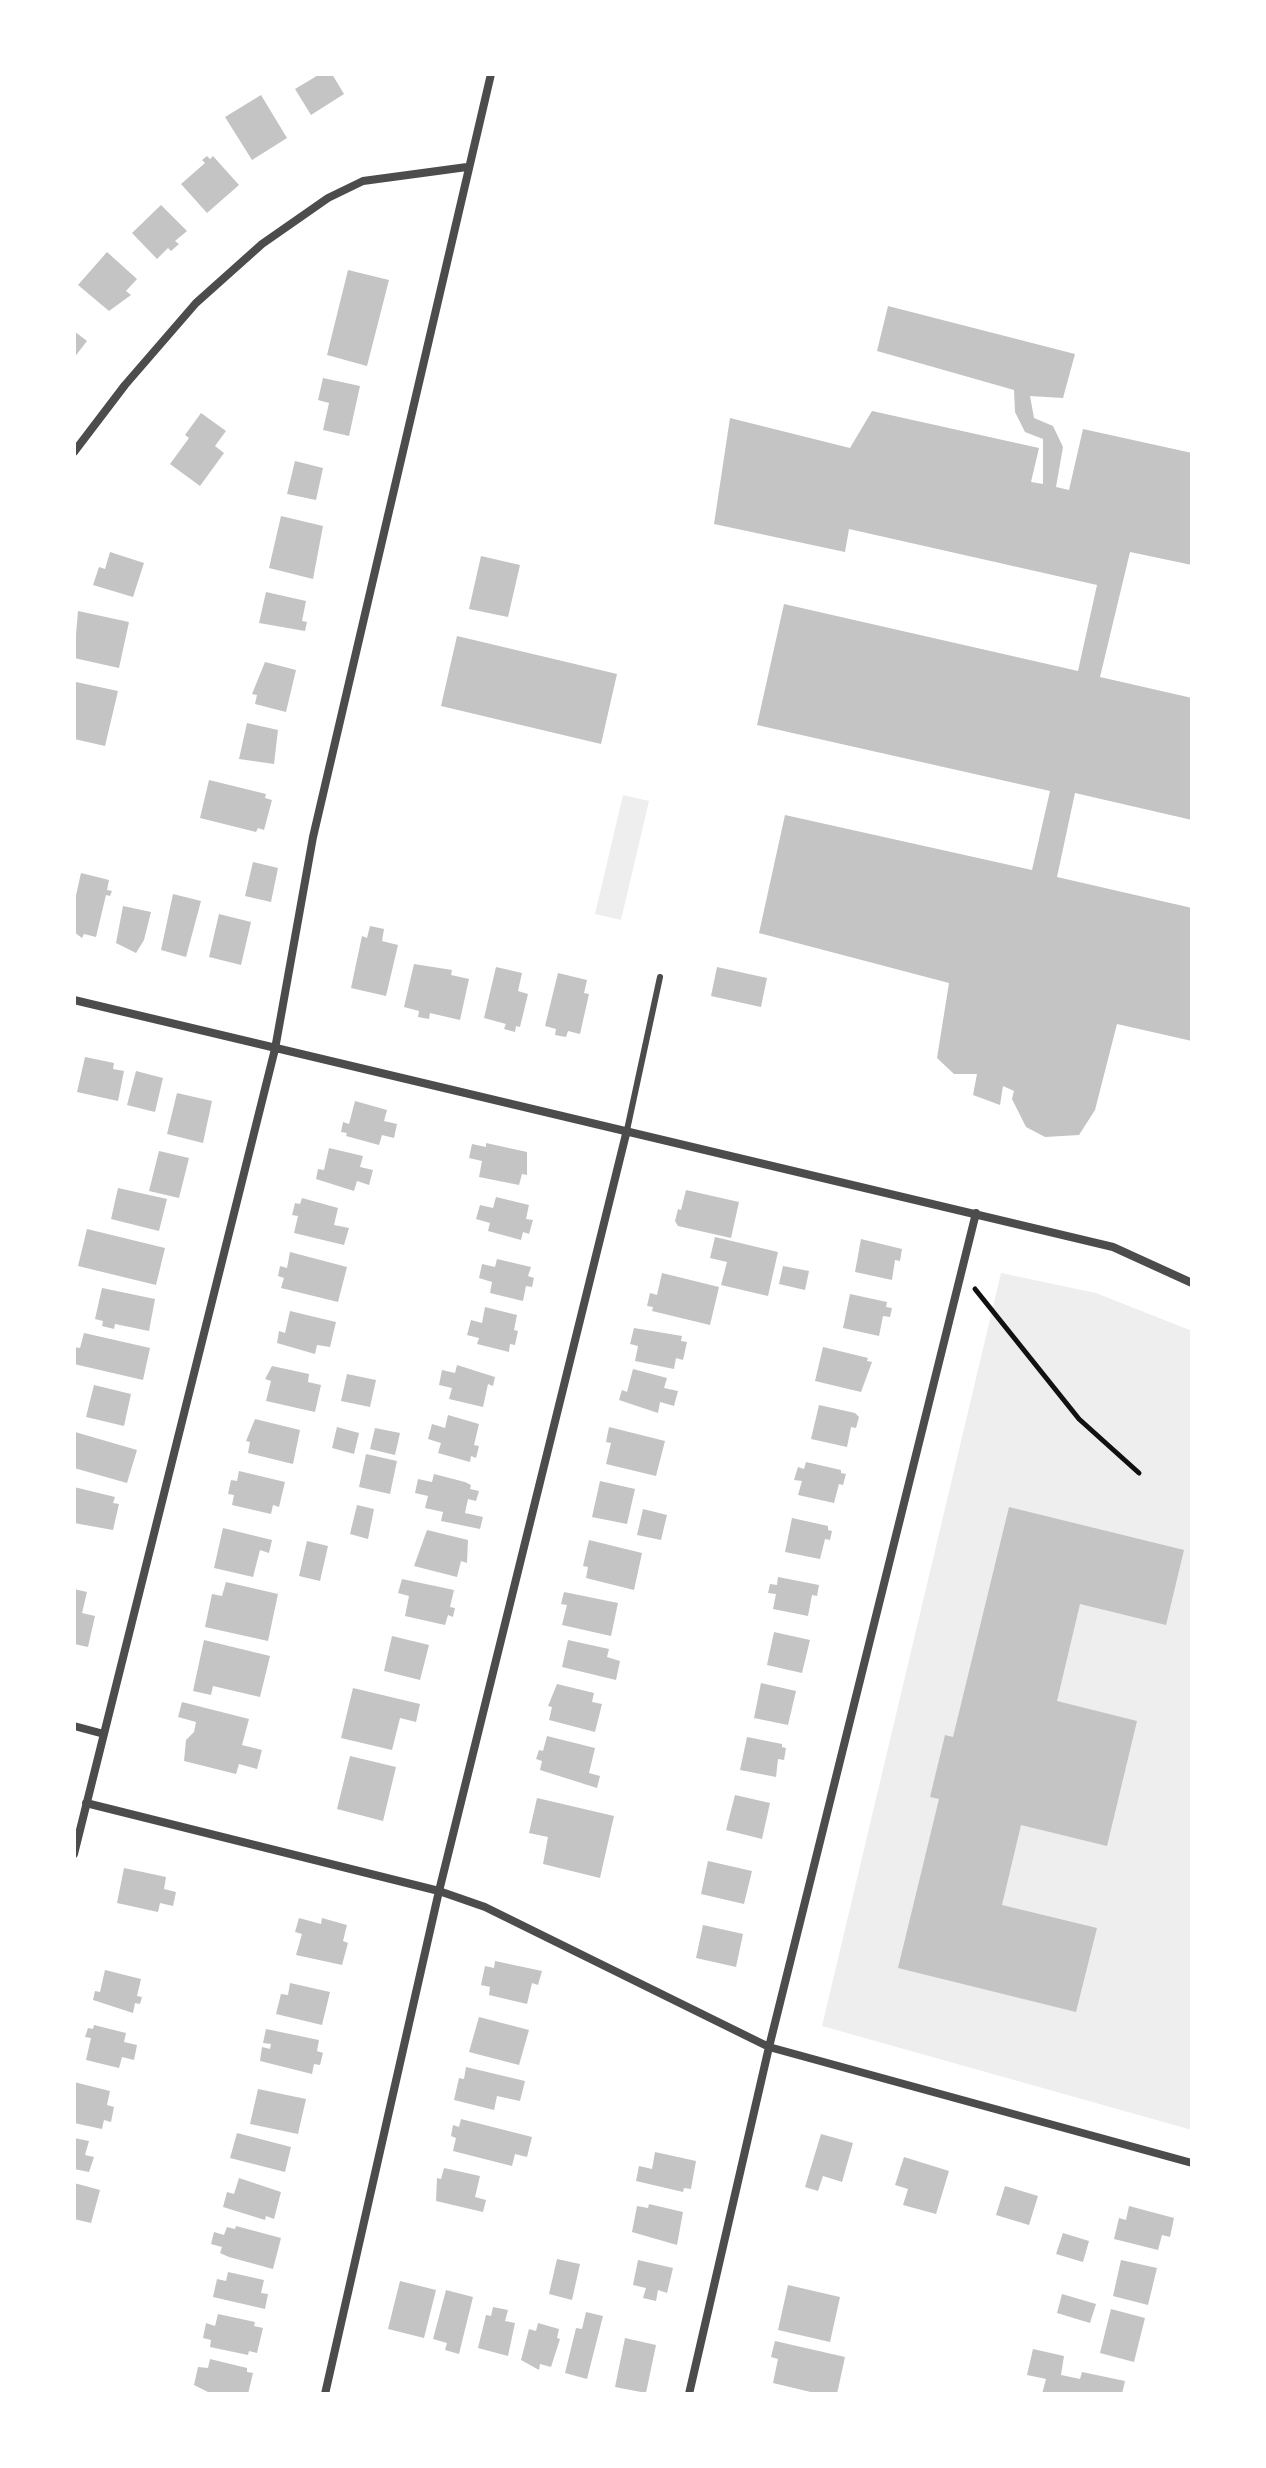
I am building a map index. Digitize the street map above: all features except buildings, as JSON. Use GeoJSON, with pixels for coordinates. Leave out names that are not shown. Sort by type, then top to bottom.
{"type":"FeatureCollection","features":[{"type":"Feature","properties":{"kind":"street"},"geometry":{"type":"LineString","coordinates":[[74,1854],[275,1049],[313,837],[491,74]]}},
{"type":"Feature","properties":{"kind":"street"},"geometry":{"type":"LineString","coordinates":[[74,452],[125,385],[196,303],[262,244],[328,198],[363,181],[398,173],[467,167]]}},
{"type":"Feature","properties":{"kind":"street"},"geometry":{"type":"LineString","coordinates":[[74,1000],[1113,1247],[1192,1283]]}},
{"type":"Feature","properties":{"kind":"street"},"geometry":{"type":"LineString","coordinates":[[328,2393],[439,1891],[627,1130]]}},
{"type":"Feature","properties":{"kind":"street"},"geometry":{"type":"LineString","coordinates":[[689,2394],[769,2047],[976,1213]]}},
{"type":"Feature","properties":{"kind":"street"},"geometry":{"type":"LineString","coordinates":[[74,1726],[104,1734]]}},
{"type":"Feature","properties":{"kind":"street"},"geometry":{"type":"LineString","coordinates":[[86,1803],[439,1891],[485,1907],[769,2047],[1192,2163]]}},
{"type":"Feature","properties":{"kind":"lane"},"geometry":{"type":"LineString","coordinates":[[627,1130],[660,977]]}},
{"type":"Feature","properties":{"kind":"path"},"geometry":{"type":"LineString","coordinates":[[962,1273],[1079,1419],[1139,1473]]}},
{"type":"Feature","properties":{"kind":"shaded area"},"geometry":{"type":"Polygon","coordinates":[[[623,795],[649,801],[621,920],[595,914],[623,795]]]}},
{"type":"Feature","properties":{"kind":"shaded area"},"geometry":{"type":"Polygon","coordinates":[[[1001,1273],[1096,1293],[1192,1331],[1192,2130],[822,2026],[1001,1273]]]}}]}
